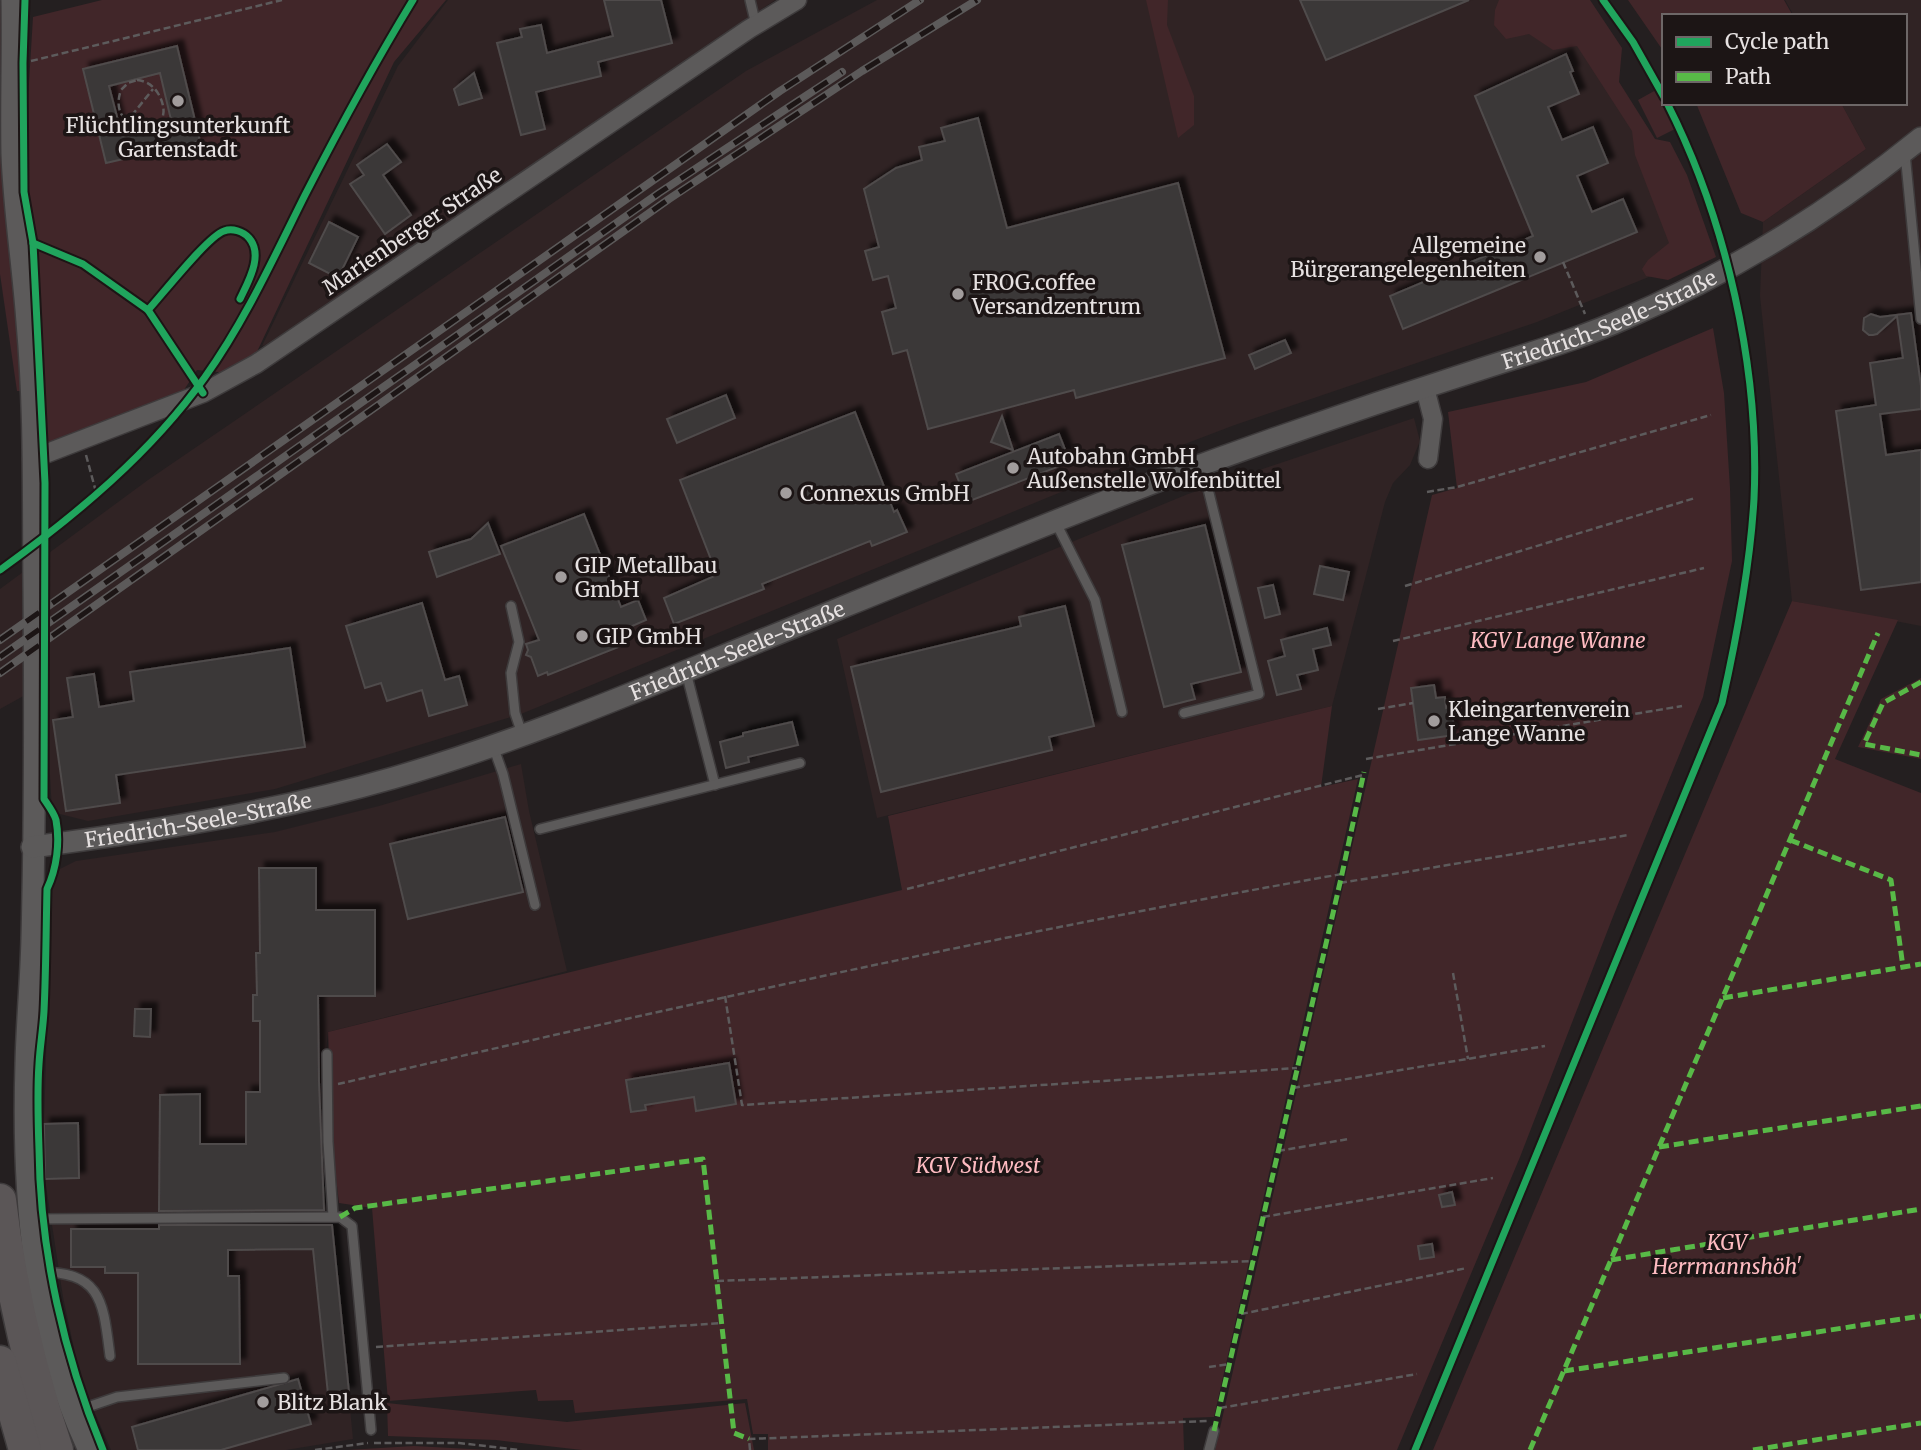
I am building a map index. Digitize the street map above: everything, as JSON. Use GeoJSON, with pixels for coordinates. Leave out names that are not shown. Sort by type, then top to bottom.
{"type":"FeatureCollection","features":[{"type":"Feature","properties":{"kind":"highway"},"geometry":{"type":"LineString","coordinates":[[0,1200],[12,1282],[24,1339],[57,1450]]}},
{"type":"Feature","properties":{"kind":"highway"},"geometry":{"type":"LineString","coordinates":[[0,1362],[26,1450]]}},
{"type":"Feature","properties":{"kind":"highway"},"geometry":{"type":"LineString","coordinates":[[0,1420],[6,1450]]}},
{"type":"Feature","properties":{"kind":"street"},"geometry":{"type":"LineString","coordinates":[[12,0],[14,198],[28,325],[32,459],[32,936],[26,1063],[30,1219],[42,1308],[56,1361],[89,1450]]}},
{"type":"Feature","properties":{"kind":"street","name":"Marienberger Straße"},"geometry":{"type":"LineString","coordinates":[[32,459],[203,393],[256,364],[756,25],[797,0]]}},
{"type":"Feature","properties":{"kind":"street","name":"Friedrich-Seele-Straße"},"geometry":{"type":"LineString","coordinates":[[32,847],[131,835],[258,811],[361,787],[493,746],[603,706],[1055,521],[1199,467],[1585,334],[1685,291],[1766,248],[1849,194],[1913,145]]}},
{"type":"Feature","properties":{"kind":"street"},"geometry":{"type":"LineString","coordinates":[[1425,388],[1433,419],[1428,459]]}},
{"type":"Feature","properties":{"kind":"lane"},"geometry":{"type":"LineString","coordinates":[[750,0],[756,25]]}},
{"type":"Feature","properties":{"kind":"lane"},"geometry":{"type":"LineString","coordinates":[[1913,145],[1908,190],[1916,221],[1921,319]]}},
{"type":"Feature","properties":{"kind":"lane"},"geometry":{"type":"LineString","coordinates":[[1908,190],[1921,188]]}},
{"type":"Feature","properties":{"kind":"lane"},"geometry":{"type":"LineString","coordinates":[[1184,713],[1259,694],[1207,485],[1199,467]]}},
{"type":"Feature","properties":{"kind":"lane"},"geometry":{"type":"LineString","coordinates":[[1055,521],[1095,600],[1122,712]]}},
{"type":"Feature","properties":{"kind":"lane"},"geometry":{"type":"LineString","coordinates":[[511,606],[519,642],[511,673],[515,713],[522,736]]}},
{"type":"Feature","properties":{"kind":"lane"},"geometry":{"type":"LineString","coordinates":[[686,671],[715,785]]}},
{"type":"Feature","properties":{"kind":"lane"},"geometry":{"type":"LineString","coordinates":[[493,746],[503,774],[535,905]]}},
{"type":"Feature","properties":{"kind":"lane"},"geometry":{"type":"LineString","coordinates":[[540,829],[800,763]]}},
{"type":"Feature","properties":{"kind":"lane"},"geometry":{"type":"LineString","coordinates":[[327,1054],[332,1216]]}},
{"type":"Feature","properties":{"kind":"lane"},"geometry":{"type":"LineString","coordinates":[[30,1219],[340,1217],[352,1226],[371,1430]]}},
{"type":"Feature","properties":{"kind":"lane"},"geometry":{"type":"LineString","coordinates":[[36,1272],[63,1272],[81,1278],[95,1292],[104,1309],[110,1356]]}},
{"type":"Feature","properties":{"kind":"lane"},"geometry":{"type":"LineString","coordinates":[[73,1412],[117,1397],[284,1378]]}},
{"type":"Feature","properties":{"kind":"lane"},"geometry":{"type":"LineString","coordinates":[[1209,1450],[1214,1431]]}},
{"type":"Feature","properties":{"kind":"path"},"geometry":{"type":"LineString","coordinates":[[13,66],[282,0]]}},
{"type":"Feature","properties":{"kind":"path"},"geometry":{"type":"LineString","coordinates":[[143,81],[154,88],[164,115],[158,123],[148,128],[126,123],[119,104],[121,90],[128,83],[143,81]]}},
{"type":"Feature","properties":{"kind":"path"},"geometry":{"type":"LineString","coordinates":[[126,123],[154,88]]}},
{"type":"Feature","properties":{"kind":"path"},"geometry":{"type":"LineString","coordinates":[[1563,262],[1580,304]]}},
{"type":"Feature","properties":{"kind":"path"},"geometry":{"type":"LineString","coordinates":[[1427,492],[1457,487],[1711,415]]}},
{"type":"Feature","properties":{"kind":"path"},"geometry":{"type":"LineString","coordinates":[[81,440],[96,492]]}},
{"type":"Feature","properties":{"kind":"path"},"geometry":{"type":"LineString","coordinates":[[1405,586],[1695,498]]}},
{"type":"Feature","properties":{"kind":"path"},"geometry":{"type":"LineString","coordinates":[[1393,641],[1704,568]]}},
{"type":"Feature","properties":{"kind":"path"},"geometry":{"type":"LineString","coordinates":[[1378,709],[1413,703]]}},
{"type":"Feature","properties":{"kind":"path"},"geometry":{"type":"LineString","coordinates":[[1366,759],[1682,706]]}},
{"type":"Feature","properties":{"kind":"path"},"geometry":{"type":"LineString","coordinates":[[907,889],[1363,775]]}},
{"type":"Feature","properties":{"kind":"path"},"geometry":{"type":"LineString","coordinates":[[1340,883],[1628,835]]}},
{"type":"Feature","properties":{"kind":"path"},"geometry":{"type":"LineString","coordinates":[[327,1087],[725,996],[1034,932],[1342,874]]}},
{"type":"Feature","properties":{"kind":"path"},"geometry":{"type":"LineString","coordinates":[[1453,973],[1468,1059]]}},
{"type":"Feature","properties":{"kind":"path"},"geometry":{"type":"LineString","coordinates":[[725,996],[742,1105],[1297,1068]]}},
{"type":"Feature","properties":{"kind":"path"},"geometry":{"type":"LineString","coordinates":[[1293,1088],[1545,1046]]}},
{"type":"Feature","properties":{"kind":"path"},"geometry":{"type":"LineString","coordinates":[[1278,1151],[1349,1139]]}},
{"type":"Feature","properties":{"kind":"path"},"geometry":{"type":"LineString","coordinates":[[1263,1217],[1493,1178]]}},
{"type":"Feature","properties":{"kind":"path"},"geometry":{"type":"LineString","coordinates":[[717,1281],[1253,1261]]}},
{"type":"Feature","properties":{"kind":"path"},"geometry":{"type":"LineString","coordinates":[[1241,1314],[1467,1268]]}},
{"type":"Feature","properties":{"kind":"path"},"geometry":{"type":"LineString","coordinates":[[363,1348],[721,1323]]}},
{"type":"Feature","properties":{"kind":"path"},"geometry":{"type":"LineString","coordinates":[[1209,1367],[1230,1364]]}},
{"type":"Feature","properties":{"kind":"path"},"geometry":{"type":"LineString","coordinates":[[1220,1408],[1417,1374]]}},
{"type":"Feature","properties":{"kind":"path"},"geometry":{"type":"LineString","coordinates":[[750,1450],[748,1438],[1210,1421]]}},
{"type":"Feature","properties":{"kind":"path"},"geometry":{"type":"LineString","coordinates":[[315,1450],[372,1443],[424,1441],[520,1450]]}},
{"type":"Feature","properties":{"kind":"shaded area"},"geometry":{"type":"Polygon","coordinates":[[[448,0],[775,0],[273,343],[262,346],[398,66],[448,0]]]}},
{"type":"Feature","properties":{"kind":"shaded area"},"geometry":{"type":"Polygon","coordinates":[[[877,0],[1556,0],[1598,55],[1691,260],[1537,322],[1232,426],[1083,483],[521,714],[275,789],[88,821],[52,812],[45,684],[0,709],[0,589],[148,480],[746,71],[877,0]]]}},
{"type":"Feature","properties":{"kind":"shaded area"},"geometry":{"type":"Polygon","coordinates":[[[1785,0],[1921,0],[1921,626],[1792,601],[1760,296],[1763,222],[1866,149],[1842,105],[1907,105],[1907,14],[1793,14],[1785,0]]]}},
{"type":"Feature","properties":{"kind":"shaded area"},"geometry":{"type":"Polygon","coordinates":[[[1414,418],[1420,441],[1410,465],[1393,483],[1385,502],[1332,706],[877,818],[837,639],[1188,494],[1414,418]]]}},
{"type":"Feature","properties":{"kind":"shaded area"},"geometry":{"type":"Polygon","coordinates":[[[521,764],[529,811],[567,971],[328,1032],[323,1083],[324,1210],[332,1225],[353,1439],[286,1450],[111,1450],[81,1381],[63,1297],[45,1179],[44,1124],[51,891],[60,869],[76,861],[275,832],[379,806],[521,764]]]}},
{"type":"Feature","properties":{"kind":"green space"},"geometry":{"type":"Polygon","coordinates":[[[0,0],[3,0],[21,391],[17,391],[0,274],[0,0]]]}},
{"type":"Feature","properties":{"kind":"green space"},"geometry":{"type":"Polygon","coordinates":[[[102,0],[446,0],[394,62],[253,360],[229,373],[197,370],[180,396],[48,448],[24,165],[33,17],[102,0]]]}},
{"type":"Feature","properties":{"kind":"green space"},"geometry":{"type":"Polygon","coordinates":[[[1146,0],[1168,0],[1167,25],[1194,96],[1194,125],[1178,138],[1146,0]]]}},
{"type":"Feature","properties":{"kind":"green space"},"geometry":{"type":"Polygon","coordinates":[[[1499,0],[1590,0],[1622,48],[1619,82],[1655,139],[1670,142],[1687,175],[1716,257],[1668,280],[1646,276],[1642,269],[1648,260],[1669,243],[1635,155],[1632,131],[1577,46],[1553,50],[1529,34],[1506,39],[1494,25],[1499,0]]]}},
{"type":"Feature","properties":{"kind":"green space"},"geometry":{"type":"Polygon","coordinates":[[[1628,0],[1784,0],[1792,14],[1662,14],[1662,49],[1628,0]]]}},
{"type":"Feature","properties":{"kind":"green space"},"geometry":{"type":"Polygon","coordinates":[[[1656,90],[1675,129],[1657,138],[1638,100],[1656,90]]]}},
{"type":"Feature","properties":{"kind":"green space"},"geometry":{"type":"Polygon","coordinates":[[[1697,105],[1842,105],[1866,149],[1763,222],[1741,213],[1697,105]]]}},
{"type":"Feature","properties":{"kind":"green space","name":"KGV Lange Wanne"},"geometry":{"type":"Polygon","coordinates":[[[1713,328],[1724,393],[1732,561],[1703,697],[1614,914],[1520,1157],[1397,1450],[1215,1450],[1432,495],[1457,488],[1448,412],[1586,382],[1713,328]]]}},
{"type":"Feature","properties":{"kind":"green space","name":"KGV Herrmannshöh'"},"geometry":{"type":"Polygon","coordinates":[[[1792,601],[1898,620],[1835,759],[1921,793],[1921,1450],[1433,1450],[1792,601]]]}},
{"type":"Feature","properties":{"kind":"green space"},"geometry":{"type":"Polygon","coordinates":[[[1921,678],[1921,759],[1858,747],[1881,699],[1921,678]]]}},
{"type":"Feature","properties":{"kind":"green space","name":"KGV Südwest"},"geometry":{"type":"Polygon","coordinates":[[[1332,706],[1321,787],[1358,779],[1214,1417],[1183,1418],[1184,1450],[768,1450],[768,1434],[753,1434],[747,1399],[575,1413],[573,1400],[538,1401],[536,1390],[388,1401],[372,1208],[339,1203],[332,1144],[328,1032],[902,890],[888,816],[1332,706]]]}},
{"type":"Feature","properties":{"kind":"green space"},"geometry":{"type":"Polygon","coordinates":[[[387,1403],[567,1422],[745,1403],[754,1450],[582,1450],[496,1440],[388,1436],[387,1403]]]}},
{"type":"Feature","properties":{"kind":"green space"},"geometry":{"type":"Polygon","coordinates":[[[414,1446],[489,1450],[347,1450],[414,1446]]]}},
{"type":"Feature","properties":{"kind":"building"},"geometry":{"type":"Polygon","coordinates":[[[604,0],[661,0],[672,43],[598,62],[601,76],[536,92],[545,129],[521,135],[497,43],[522,37],[520,29],[541,25],[547,53],[613,36],[604,0]]]}},
{"type":"Feature","properties":{"kind":"building"},"geometry":{"type":"Polygon","coordinates":[[[1300,0],[1469,0],[1326,60],[1300,0]]]}},
{"type":"Feature","properties":{"kind":"building","name":"Flüchtlingsunterkunft Gartenstadt"},"geometry":{"type":"Polygon","coordinates":[[[177,46],[200,141],[106,163],[83,69],[177,46]],[[160,73],[109,86],[122,136],[172,124],[160,73]]]}},
{"type":"Feature","properties":{"kind":"building"},"geometry":{"type":"Polygon","coordinates":[[[1566,54],[1579,94],[1548,107],[1562,140],[1593,127],[1608,163],[1577,176],[1592,212],[1623,199],[1637,232],[1403,329],[1390,296],[1533,236],[1475,96],[1566,54]]]}},
{"type":"Feature","properties":{"kind":"building"},"geometry":{"type":"Polygon","coordinates":[[[474,73],[482,98],[459,105],[454,89],[474,73]]]}},
{"type":"Feature","properties":{"kind":"building"},"geometry":{"type":"Polygon","coordinates":[[[978,118],[1007,228],[1178,183],[1225,358],[1076,398],[1074,390],[928,429],[907,350],[893,354],[882,312],[896,308],[888,276],[873,280],[865,251],[879,247],[864,189],[896,168],[922,160],[919,147],[945,141],[941,128],[978,118]]]}},
{"type":"Feature","properties":{"kind":"building"},"geometry":{"type":"Polygon","coordinates":[[[387,144],[401,162],[383,175],[411,215],[385,234],[350,184],[364,175],[357,165],[387,144]]]}},
{"type":"Feature","properties":{"kind":"building"},"geometry":{"type":"Polygon","coordinates":[[[329,222],[358,237],[338,278],[309,263],[329,222]]]}},
{"type":"Feature","properties":{"kind":"building"},"geometry":{"type":"Polygon","coordinates":[[[1911,313],[1921,386],[1921,409],[1880,414],[1886,455],[1921,450],[1921,582],[1861,590],[1836,411],[1876,405],[1870,363],[1903,358],[1897,316],[1873,335],[1863,330],[1864,318],[1871,314],[1880,317],[1911,313]]]}},
{"type":"Feature","properties":{"kind":"building"},"geometry":{"type":"Polygon","coordinates":[[[1285,340],[1291,353],[1255,369],[1249,355],[1285,340]]]}},
{"type":"Feature","properties":{"kind":"building"},"geometry":{"type":"Polygon","coordinates":[[[726,395],[735,418],[677,443],[667,419],[726,395]]]}},
{"type":"Feature","properties":{"kind":"building","name":"Connexus GmbH"},"geometry":{"type":"Polygon","coordinates":[[[855,412],[894,512],[897,510],[907,532],[872,546],[870,541],[762,584],[764,589],[674,624],[664,598],[717,575],[680,480],[855,412]]]}},
{"type":"Feature","properties":{"kind":"building"},"geometry":{"type":"Polygon","coordinates":[[[1002,416],[1013,450],[991,442],[1002,416]]]}},
{"type":"Feature","properties":{"kind":"building","name":"Autobahn GmbH Außenstelle Wolfenbüttel"},"geometry":{"type":"Polygon","coordinates":[[[1059,434],[1070,462],[967,502],[956,474],[1059,434]]]}},
{"type":"Feature","properties":{"kind":"building","name":"GIP Metallbau GmbH"},"geometry":{"type":"Polygon","coordinates":[[[584,514],[621,607],[638,600],[646,620],[616,633],[621,646],[548,675],[547,672],[538,676],[531,657],[526,655],[526,644],[539,640],[501,546],[584,514]]]}},
{"type":"Feature","properties":{"kind":"building"},"geometry":{"type":"Polygon","coordinates":[[[488,523],[500,554],[437,577],[429,552],[471,539],[488,523]]]}},
{"type":"Feature","properties":{"kind":"building"},"geometry":{"type":"Polygon","coordinates":[[[1205,525],[1241,672],[1191,684],[1195,699],[1164,707],[1122,545],[1205,525]]]}},
{"type":"Feature","properties":{"kind":"building"},"geometry":{"type":"Polygon","coordinates":[[[1320,566],[1349,572],[1343,600],[1314,594],[1320,566]]]}},
{"type":"Feature","properties":{"kind":"building"},"geometry":{"type":"Polygon","coordinates":[[[1273,585],[1280,614],[1265,618],[1258,588],[1273,585]]]}},
{"type":"Feature","properties":{"kind":"building"},"geometry":{"type":"Polygon","coordinates":[[[422,603],[445,680],[459,676],[467,705],[429,716],[422,690],[387,701],[381,683],[365,688],[346,626],[422,603]]]}},
{"type":"Feature","properties":{"kind":"building"},"geometry":{"type":"Polygon","coordinates":[[[1065,606],[1094,726],[1049,737],[1052,750],[881,792],[851,667],[1021,626],[1019,617],[1065,606]]]}},
{"type":"Feature","properties":{"kind":"building"},"geometry":{"type":"Polygon","coordinates":[[[1327,628],[1331,645],[1313,649],[1318,670],[1297,675],[1301,689],[1277,695],[1268,661],[1285,656],[1281,640],[1327,628]]]}},
{"type":"Feature","properties":{"kind":"building"},"geometry":{"type":"Polygon","coordinates":[[[290,648],[305,747],[116,775],[120,803],[66,811],[53,720],[73,717],[67,678],[94,674],[99,707],[134,701],[130,672],[290,648]]]}},
{"type":"Feature","properties":{"kind":"building","name":"Kleingartenverein Lange Wanne"},"geometry":{"type":"Polygon","coordinates":[[[1434,685],[1436,698],[1445,697],[1446,708],[1451,707],[1455,735],[1418,740],[1411,688],[1434,685]]]}},
{"type":"Feature","properties":{"kind":"building"},"geometry":{"type":"Polygon","coordinates":[[[792,722],[798,745],[748,757],[749,762],[726,768],[720,742],[743,736],[743,733],[792,722]]]}},
{"type":"Feature","properties":{"kind":"building"},"geometry":{"type":"Polygon","coordinates":[[[505,817],[523,892],[408,919],[390,844],[505,817]]]}},
{"type":"Feature","properties":{"kind":"building"},"geometry":{"type":"Polygon","coordinates":[[[259,868],[316,868],[316,910],[375,910],[375,996],[318,996],[324,1210],[159,1211],[160,1095],[200,1094],[200,1144],[246,1144],[246,1092],[260,1092],[260,1021],[253,1021],[253,995],[257,995],[256,953],[260,953],[259,868]]]}},
{"type":"Feature","properties":{"kind":"building"},"geometry":{"type":"Polygon","coordinates":[[[135,1009],[151,1009],[150,1037],[134,1036],[135,1009]]]}},
{"type":"Feature","properties":{"kind":"building"},"geometry":{"type":"Polygon","coordinates":[[[729,1063],[736,1104],[696,1111],[694,1097],[645,1105],[646,1110],[631,1112],[626,1080],[729,1063]]]}},
{"type":"Feature","properties":{"kind":"building"},"geometry":{"type":"Polygon","coordinates":[[[78,1123],[79,1178],[45,1179],[44,1124],[78,1123]]]}},
{"type":"Feature","properties":{"kind":"building"},"geometry":{"type":"Polygon","coordinates":[[[1452,1192],[1455,1205],[1442,1207],[1439,1195],[1452,1192]]]}},
{"type":"Feature","properties":{"kind":"building"},"geometry":{"type":"Polygon","coordinates":[[[159,1225],[332,1225],[349,1392],[328,1394],[313,1249],[228,1250],[228,1276],[239,1276],[240,1364],[138,1364],[138,1273],[105,1273],[105,1267],[71,1267],[71,1229],[159,1229],[159,1225]]]}},
{"type":"Feature","properties":{"kind":"building"},"geometry":{"type":"Polygon","coordinates":[[[1432,1244],[1434,1257],[1420,1259],[1418,1246],[1432,1244]]]}},
{"type":"Feature","properties":{"kind":"building","name":"Blitz Blank"},"geometry":{"type":"Polygon","coordinates":[[[298,1379],[311,1424],[221,1450],[138,1450],[132,1427],[298,1379]]]}},
{"type":"Feature","properties":{"kind":"railway"},"geometry":{"type":"LineString","coordinates":[[0,640],[780,91],[920,0]]}},
{"type":"Feature","properties":{"kind":"railway"},"geometry":{"type":"LineString","coordinates":[[0,673],[669,199],[862,71],[977,0]]}},
{"type":"Feature","properties":{"kind":"railway"},"geometry":{"type":"LineString","coordinates":[[0,657],[659,193],[842,72]]}},
{"type":"Feature","properties":{"kind":"marked path"},"geometry":{"type":"LineString","coordinates":[[1530,1450],[1878,633]]}},
{"type":"Feature","properties":{"kind":"marked path"},"geometry":{"type":"LineString","coordinates":[[1921,682],[1883,703],[1864,744],[1921,755]]}},
{"type":"Feature","properties":{"kind":"marked path"},"geometry":{"type":"LineString","coordinates":[[1214,1431],[1364,772]]}},
{"type":"Feature","properties":{"kind":"marked path"},"geometry":{"type":"LineString","coordinates":[[1790,840],[1891,880],[1903,967]]}},
{"type":"Feature","properties":{"kind":"marked path"},"geometry":{"type":"LineString","coordinates":[[1723,998],[1921,964]]}},
{"type":"Feature","properties":{"kind":"marked path"},"geometry":{"type":"LineString","coordinates":[[1659,1147],[1921,1106]]}},
{"type":"Feature","properties":{"kind":"marked path"},"geometry":{"type":"LineString","coordinates":[[340,1217],[355,1208],[703,1159],[734,1433],[749,1439]]}},
{"type":"Feature","properties":{"kind":"marked path"},"geometry":{"type":"LineString","coordinates":[[1611,1260],[1921,1209]]}},
{"type":"Feature","properties":{"kind":"marked path"},"geometry":{"type":"LineString","coordinates":[[1564,1371],[1921,1316]]}},
{"type":"Feature","properties":{"kind":"marked path"},"geometry":{"type":"LineString","coordinates":[[1753,1450],[1921,1423]]}},
{"type":"Feature","properties":{"kind":"cycle path"},"geometry":{"type":"LineString","coordinates":[[25,0],[24,192],[33,243],[45,483],[44,799],[55,817],[58,837],[57,855],[47,889],[44,1011],[38,1085],[40,1187],[49,1264],[66,1340],[103,1450]]}},
{"type":"Feature","properties":{"kind":"cycle path"},"geometry":{"type":"LineString","coordinates":[[0,570],[110,482],[160,432],[205,377],[246,311],[344,121],[413,0]]}},
{"type":"Feature","properties":{"kind":"cycle path"},"geometry":{"type":"LineString","coordinates":[[1603,0],[1633,42],[1662,93]]}},
{"type":"Feature","properties":{"kind":"cycle path"},"geometry":{"type":"LineString","coordinates":[[1415,1450],[1722,703],[1738,627],[1754,499],[1754,449],[1745,347],[1722,245],[1688,148],[1668,105]]}},
{"type":"Feature","properties":{"kind":"cycle path"},"geometry":{"type":"LineString","coordinates":[[148,310],[207,243],[227,230],[247,236],[255,252],[253,268],[240,299]]}},
{"type":"Feature","properties":{"kind":"cycle path"},"geometry":{"type":"LineString","coordinates":[[33,243],[83,264],[148,310],[203,393]]}},
{"type":"Feature","properties":{"kind":"place","name":"Flüchtlingsunterkunft Gartenstadt"},"geometry":{"type":"Point","coordinates":[178,101]}},
{"type":"Feature","properties":{"kind":"place","name":"Allgemeine Bürgerangelegenheiten"},"geometry":{"type":"Point","coordinates":[1540,257]}},
{"type":"Feature","properties":{"kind":"place","name":"FROG.coffee Versandzentrum"},"geometry":{"type":"Point","coordinates":[958,294]}},
{"type":"Feature","properties":{"kind":"place","name":"Autobahn GmbH Außenstelle Wolfenbüttel"},"geometry":{"type":"Point","coordinates":[1013,468]}},
{"type":"Feature","properties":{"kind":"place","name":"Connexus GmbH"},"geometry":{"type":"Point","coordinates":[786,493]}},
{"type":"Feature","properties":{"kind":"place","name":"GIP Metallbau GmbH"},"geometry":{"type":"Point","coordinates":[561,577]}},
{"type":"Feature","properties":{"kind":"place","name":"GIP GmbH"},"geometry":{"type":"Point","coordinates":[582,636]}},
{"type":"Feature","properties":{"kind":"place","name":"Kleingartenverein Lange Wanne"},"geometry":{"type":"Point","coordinates":[1434,721]}},
{"type":"Feature","properties":{"kind":"place","name":"Blitz Blank"},"geometry":{"type":"Point","coordinates":[263,1402]}}]}
